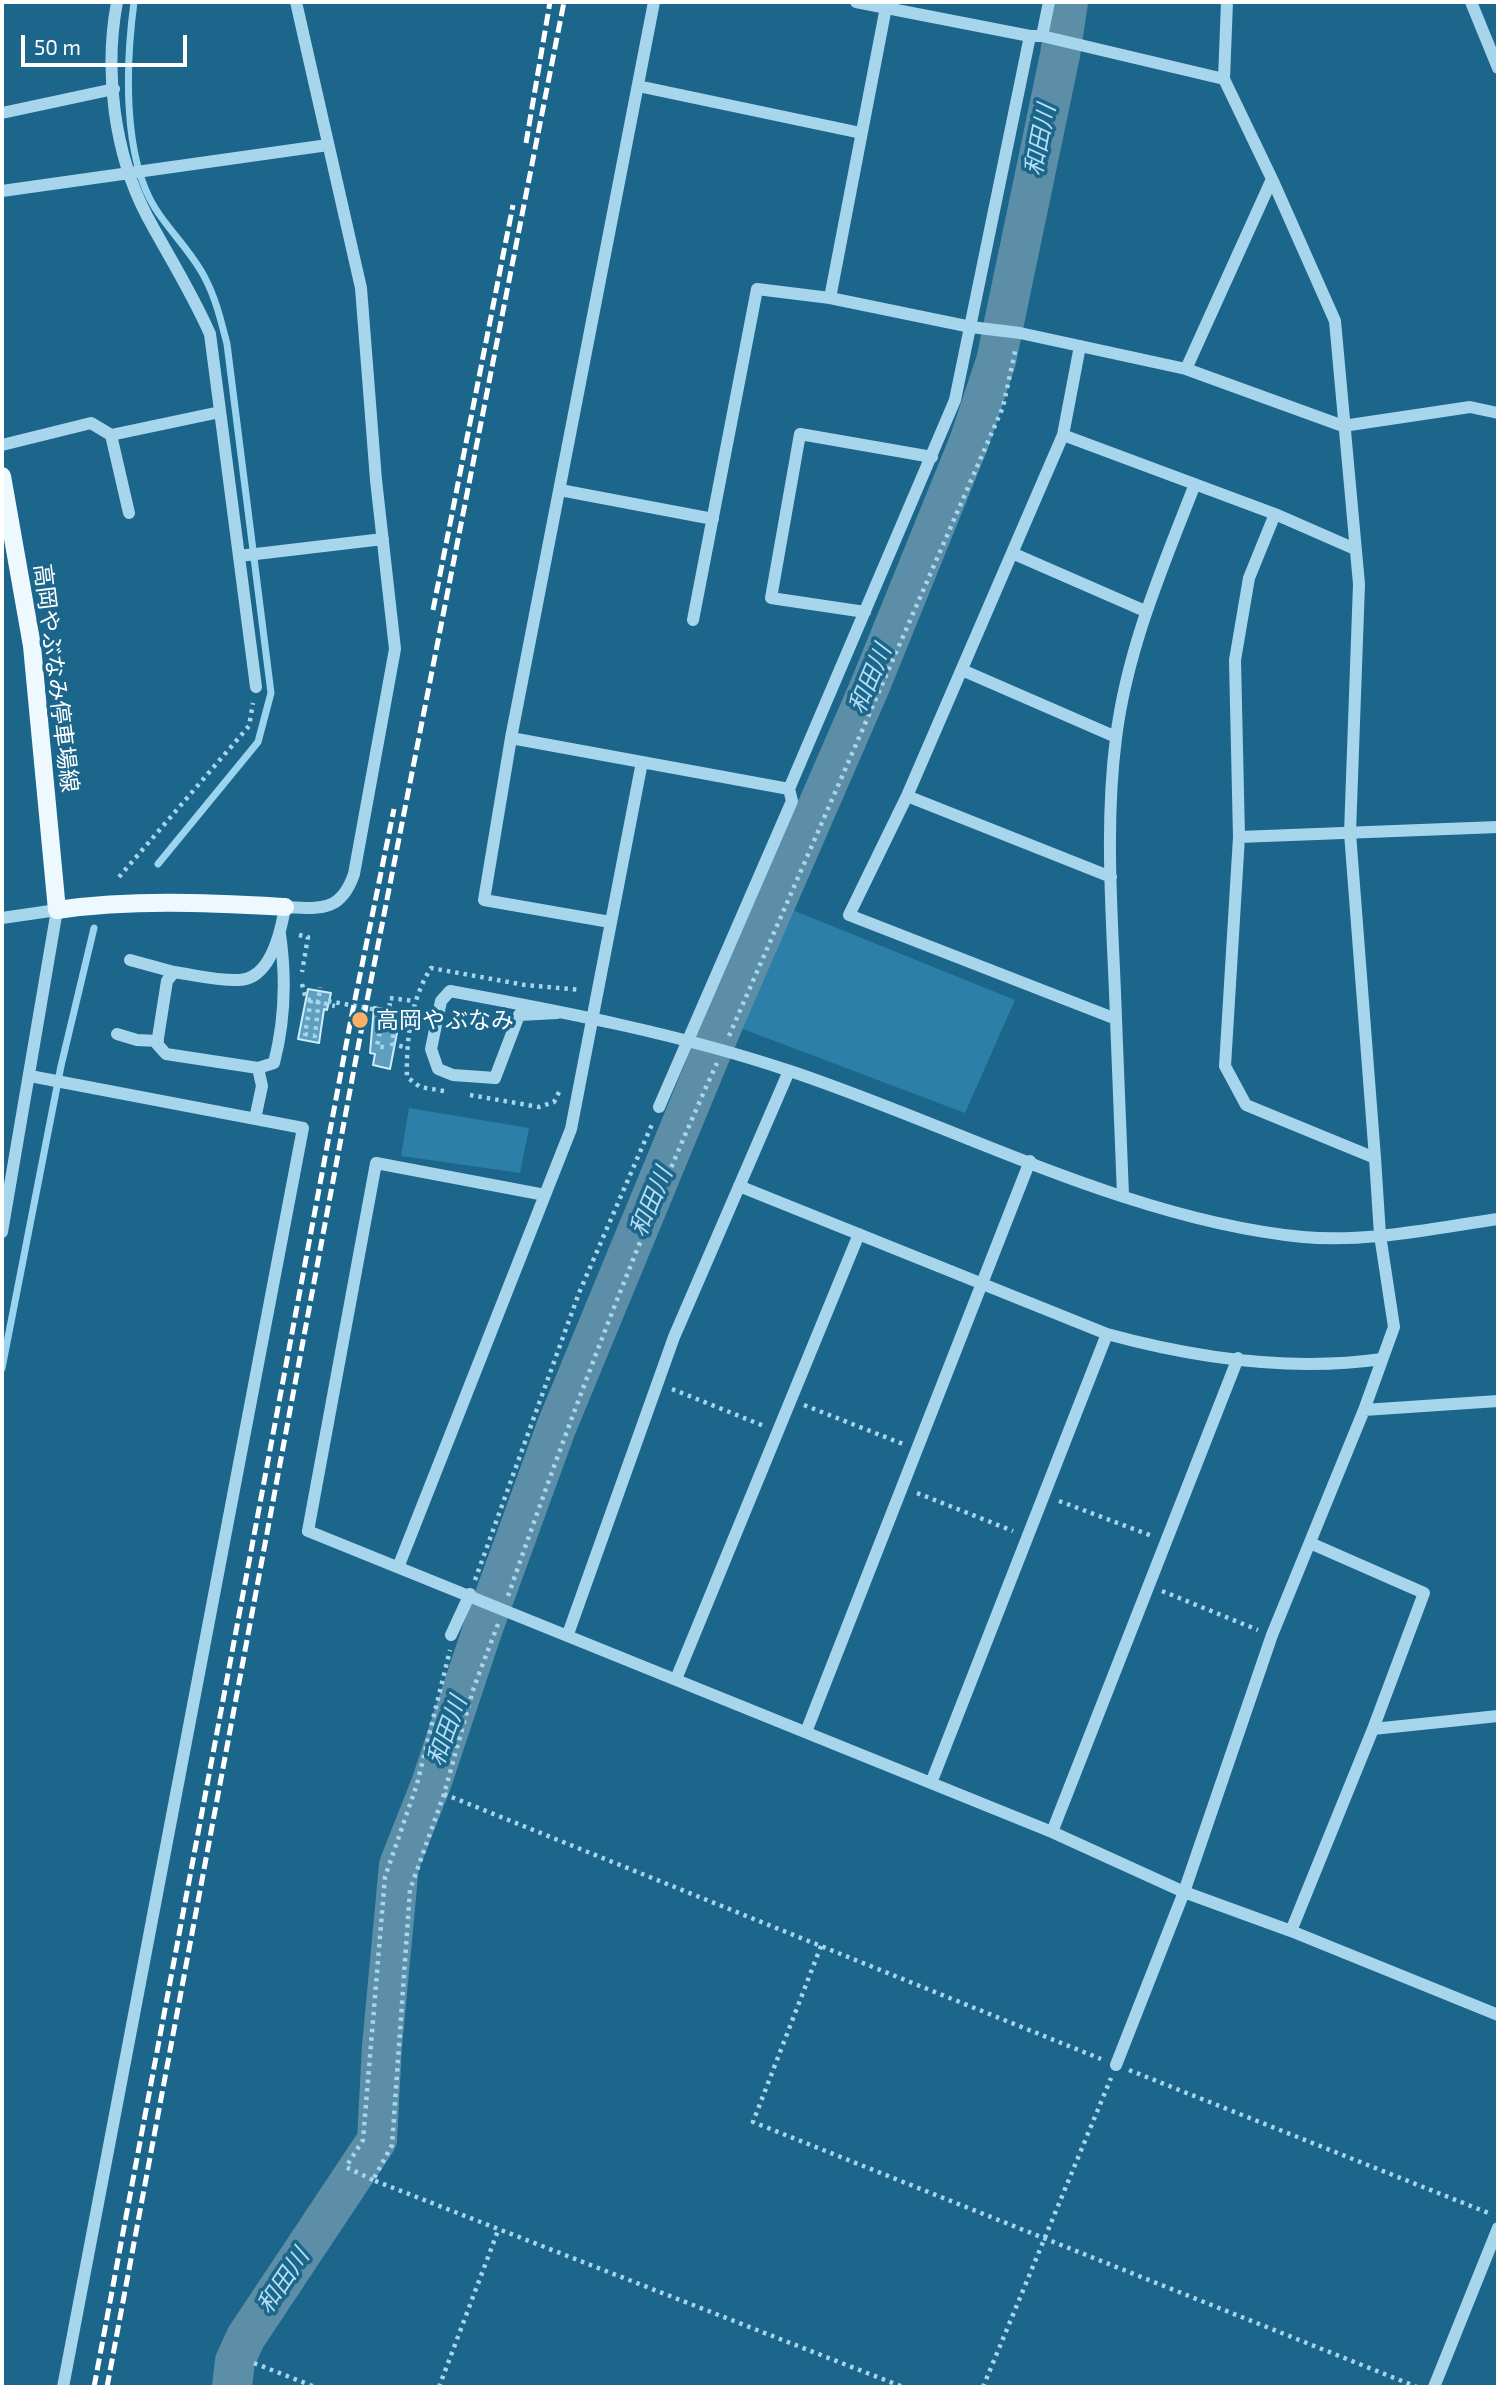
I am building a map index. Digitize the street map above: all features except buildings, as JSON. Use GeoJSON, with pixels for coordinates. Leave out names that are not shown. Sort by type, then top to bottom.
{"type":"FeatureCollection","features":[{"type":"Feature","properties":{"kind":"main road","name":"高岡やぶなみ停車場線"},"geometry":{"type":"LineString","coordinates":[[2,476],[32,646],[57,910]]}},
{"type":"Feature","properties":{"kind":"main road"},"geometry":{"type":"LineString","coordinates":[[57,910],[107,903],[180,901],[285,907]]}},
{"type":"Feature","properties":{"kind":"street"},"geometry":{"type":"LineString","coordinates":[[117,2],[111,52],[114,89],[128,172],[146,214],[191,290],[210,334],[256,687]]}},
{"type":"Feature","properties":{"kind":"street"},"geometry":{"type":"LineString","coordinates":[[130,960],[174,972],[242,981],[259,972],[280,934],[285,907],[316,909],[335,904],[348,892],[354,874],[395,649],[361,288],[296,2]]}},
{"type":"Feature","properties":{"kind":"street"},"geometry":{"type":"LineString","coordinates":[[610,922],[484,900],[511,738],[654,2]]}},
{"type":"Feature","properties":{"kind":"street"},"geometry":{"type":"LineString","coordinates":[[856,2],[887,5],[1038,36],[1224,79]]}},
{"type":"Feature","properties":{"kind":"street"},"geometry":{"type":"LineString","coordinates":[[659,1107],[792,801],[789,789],[955,400],[1038,36],[1049,2]]}},
{"type":"Feature","properties":{"kind":"street"},"geometry":{"type":"LineString","coordinates":[[1116,2065],[1184,1892],[1272,1635],[1364,1410],[1394,1327],[1380,1236],[1350,834],[1359,584],[1335,321],[1224,79],[1227,2]]}},
{"type":"Feature","properties":{"kind":"street"},"geometry":{"type":"LineString","coordinates":[[1471,2],[1498,67]]}},
{"type":"Feature","properties":{"kind":"street"},"geometry":{"type":"LineString","coordinates":[[830,298],[887,5]]}},
{"type":"Feature","properties":{"kind":"street"},"geometry":{"type":"LineString","coordinates":[[638,86],[862,133]]}},
{"type":"Feature","properties":{"kind":"street"},"geometry":{"type":"LineString","coordinates":[[2,113],[114,89]]}},
{"type":"Feature","properties":{"kind":"street"},"geometry":{"type":"LineString","coordinates":[[2,191],[328,145]]}},
{"type":"Feature","properties":{"kind":"street"},"geometry":{"type":"LineString","coordinates":[[1186,369],[1272,179]]}},
{"type":"Feature","properties":{"kind":"street"},"geometry":{"type":"LineString","coordinates":[[693,620],[757,289],[830,298],[971,327],[1020,333],[1186,369],[1343,426],[1470,407],[1498,413]]}},
{"type":"Feature","properties":{"kind":"street"},"geometry":{"type":"LineString","coordinates":[[1080,346],[1063,435],[907,796],[849,915],[1116,1020]]}},
{"type":"Feature","properties":{"kind":"street"},"geometry":{"type":"LineString","coordinates":[[2,445],[91,423],[111,435],[220,412]]}},
{"type":"Feature","properties":{"kind":"street"},"geometry":{"type":"LineString","coordinates":[[865,612],[771,598],[800,434],[932,457]]}},
{"type":"Feature","properties":{"kind":"street"},"geometry":{"type":"LineString","coordinates":[[111,435],[128,513]]}},
{"type":"Feature","properties":{"kind":"street"},"geometry":{"type":"LineString","coordinates":[[1063,435],[1275,514],[1355,549]]}},
{"type":"Feature","properties":{"kind":"street"},"geometry":{"type":"LineString","coordinates":[[1122,1195],[1111,877],[1116,737],[1145,611],[1195,484]]}},
{"type":"Feature","properties":{"kind":"street"},"geometry":{"type":"LineString","coordinates":[[561,490],[713,519]]}},
{"type":"Feature","properties":{"kind":"street"},"geometry":{"type":"LineString","coordinates":[[1275,514],[1249,578],[1235,660],[1239,837],[1225,1066],[1247,1105],[1375,1158]]}},
{"type":"Feature","properties":{"kind":"street"},"geometry":{"type":"LineString","coordinates":[[239,556],[383,539]]}},
{"type":"Feature","properties":{"kind":"street"},"geometry":{"type":"LineString","coordinates":[[1012,553],[1145,611]]}},
{"type":"Feature","properties":{"kind":"street"},"geometry":{"type":"LineString","coordinates":[[962,670],[1116,737]]}},
{"type":"Feature","properties":{"kind":"street"},"geometry":{"type":"LineString","coordinates":[[511,738],[789,789]]}},
{"type":"Feature","properties":{"kind":"street"},"geometry":{"type":"LineString","coordinates":[[399,1565],[571,1129],[642,762]]}},
{"type":"Feature","properties":{"kind":"street"},"geometry":{"type":"LineString","coordinates":[[907,796],[1111,877]]}},
{"type":"Feature","properties":{"kind":"street"},"geometry":{"type":"LineString","coordinates":[[1239,837],[1498,827]]}},
{"type":"Feature","properties":{"kind":"street"},"geometry":{"type":"LineString","coordinates":[[2,918],[57,910],[2,1232]]}},
{"type":"Feature","properties":{"kind":"street"},"geometry":{"type":"LineString","coordinates":[[174,972],[167,981],[158,1041],[166,1054],[258,1068],[274,1063],[282,1030],[280,1008],[285,969],[280,934]]}},
{"type":"Feature","properties":{"kind":"street"},"geometry":{"type":"LineString","coordinates":[[557,1013],[519,1015],[513,1044],[495,1078],[453,1075],[438,1069],[431,1049],[441,1000],[450,991],[516,1003],[688,1042],[789,1070],[1122,1195],[1163,1209],[1245,1229],[1306,1237],[1380,1236],[1498,1219]]}},
{"type":"Feature","properties":{"kind":"street"},"geometry":{"type":"LineString","coordinates":[[117,1034],[137,1041],[158,1041]]}},
{"type":"Feature","properties":{"kind":"street"},"geometry":{"type":"LineString","coordinates":[[255,1119],[261,1086],[258,1068]]}},
{"type":"Feature","properties":{"kind":"street"},"geometry":{"type":"LineString","coordinates":[[568,1634],[674,1337],[789,1070]]}},
{"type":"Feature","properties":{"kind":"street"},"geometry":{"type":"LineString","coordinates":[[30,1076],[303,1128],[63,2387]]}},
{"type":"Feature","properties":{"kind":"street"},"geometry":{"type":"LineString","coordinates":[[806,1732],[1030,1161]]}},
{"type":"Feature","properties":{"kind":"street"},"geometry":{"type":"LineString","coordinates":[[545,1195],[376,1163],[308,1531],[399,1565],[1052,1832],[1184,1892],[1292,1931],[1498,2015]]}},
{"type":"Feature","properties":{"kind":"street"},"geometry":{"type":"LineString","coordinates":[[739,1186],[1107,1334],[1188,1353],[1303,1364],[1382,1359]]}},
{"type":"Feature","properties":{"kind":"street"},"geometry":{"type":"LineString","coordinates":[[676,1679],[859,1234]]}},
{"type":"Feature","properties":{"kind":"street"},"geometry":{"type":"LineString","coordinates":[[931,1783],[1107,1334]]}},
{"type":"Feature","properties":{"kind":"street"},"geometry":{"type":"LineString","coordinates":[[1052,1832],[1238,1358]]}},
{"type":"Feature","properties":{"kind":"street"},"geometry":{"type":"LineString","coordinates":[[1364,1410],[1498,1401]]}},
{"type":"Feature","properties":{"kind":"street"},"geometry":{"type":"LineString","coordinates":[[1292,1931],[1424,1593],[1310,1543]]}},
{"type":"Feature","properties":{"kind":"street"},"geometry":{"type":"LineString","coordinates":[[451,1635],[471,1595]]}},
{"type":"Feature","properties":{"kind":"street"},"geometry":{"type":"LineString","coordinates":[[1373,1729],[1498,1716]]}},
{"type":"Feature","properties":{"kind":"street"},"geometry":{"type":"LineString","coordinates":[[1434,2387],[1498,2228]]}},
{"type":"Feature","properties":{"kind":"path"},"geometry":{"type":"LineString","coordinates":[[373,2180],[392,2145],[410,1890],[444,1794],[474,1687],[572,1413],[679,1148],[1003,407],[1020,333]]}},
{"type":"Feature","properties":{"kind":"path"},"geometry":{"type":"LineString","coordinates":[[119,877],[249,726],[256,687]]}},
{"type":"Feature","properties":{"kind":"path"},"geometry":{"type":"LineString","coordinates":[[299,935],[308,937],[301,980],[306,999],[396,1017],[392,1044],[408,1048]]}},
{"type":"Feature","properties":{"kind":"path"},"geometry":{"type":"LineString","coordinates":[[447,1091],[420,1087],[407,1077],[408,1048],[417,990],[431,968],[525,985],[575,989]]}},
{"type":"Feature","properties":{"kind":"path"},"geometry":{"type":"LineString","coordinates":[[316,1000],[315,1036],[305,1034],[320,987]]}},
{"type":"Feature","properties":{"kind":"path"},"geometry":{"type":"LineString","coordinates":[[388,1048],[377,1046],[390,998],[415,1002]]}},
{"type":"Feature","properties":{"kind":"path"},"geometry":{"type":"LineString","coordinates":[[316,1000],[335,1006]]}},
{"type":"Feature","properties":{"kind":"path"},"geometry":{"type":"LineString","coordinates":[[460,1094],[539,1107],[554,1102],[566,1078]]}},
{"type":"Feature","properties":{"kind":"path"},"geometry":{"type":"LineString","coordinates":[[471,1595],[579,1293],[659,1107]]}},
{"type":"Feature","properties":{"kind":"path"},"geometry":{"type":"LineString","coordinates":[[658,1383],[778,1431]]}},
{"type":"Feature","properties":{"kind":"path"},"geometry":{"type":"LineString","coordinates":[[791,1400],[917,1450]]}},
{"type":"Feature","properties":{"kind":"path"},"geometry":{"type":"LineString","coordinates":[[903,1487],[1027,1537]]}},
{"type":"Feature","properties":{"kind":"path"},"geometry":{"type":"LineString","coordinates":[[1043,1495],[1166,1542]]}},
{"type":"Feature","properties":{"kind":"path"},"geometry":{"type":"LineString","coordinates":[[1149,1586],[1272,1635]]}},
{"type":"Feature","properties":{"kind":"path"},"geometry":{"type":"LineString","coordinates":[[451,1635],[448,1663],[417,1784],[385,1877],[363,2140],[346,2167],[373,2180],[903,2387]]}},
{"type":"Feature","properties":{"kind":"path"},"geometry":{"type":"LineString","coordinates":[[444,1794],[1498,2217]]}},
{"type":"Feature","properties":{"kind":"path"},"geometry":{"type":"LineString","coordinates":[[821,1946],[753,2122],[1417,2387]]}},
{"type":"Feature","properties":{"kind":"path"},"geometry":{"type":"LineString","coordinates":[[983,2387],[1116,2065]]}},
{"type":"Feature","properties":{"kind":"path"},"geometry":{"type":"LineString","coordinates":[[439,2387],[499,2228]]}},
{"type":"Feature","properties":{"kind":"path"},"geometry":{"type":"LineString","coordinates":[[254,2363],[315,2387]]}},
{"type":"Feature","properties":{"kind":"shaded area"},"geometry":{"type":"Polygon","coordinates":[[[790,909],[1015,1000],[965,1113],[740,1028],[790,909]]]}},
{"type":"Feature","properties":{"kind":"shaded area"},"geometry":{"type":"Polygon","coordinates":[[[409,1108],[529,1128],[520,1173],[401,1156],[409,1108]]]}},
{"type":"Feature","properties":{"kind":"waterway"},"geometry":{"type":"LineString","coordinates":[[134,2],[128,80],[137,162],[144,186],[155,208],[205,278],[227,344],[271,693],[258,742],[158,864]]}},
{"type":"Feature","properties":{"kind":"waterway","name":"和田川"},"geometry":{"type":"LineString","coordinates":[[232,2387],[235,2361],[246,2337],[377,2140],[382,2046],[399,1865],[431,1784],[482,1631],[556,1428],[725,1019],[870,686],[969,442],[996,361],[1060,55],[1068,2]]}},
{"type":"Feature","properties":{"kind":"waterway"},"geometry":{"type":"LineString","coordinates":[[2,1368],[61,1066],[94,928]]}},
{"type":"Feature","properties":{"kind":"railway"},"geometry":{"type":"LineString","coordinates":[[526,143],[550,2]]}},
{"type":"Feature","properties":{"kind":"railway"},"geometry":{"type":"LineString","coordinates":[[107,2387],[363,1021],[564,2]]}},
{"type":"Feature","properties":{"kind":"railway"},"geometry":{"type":"LineString","coordinates":[[433,610],[513,205]]}},
{"type":"Feature","properties":{"kind":"railway"},"geometry":{"type":"LineString","coordinates":[[94,2387],[351,1019],[394,809]]}},
{"type":"Feature","properties":{"kind":"place","name":"高岡やぶなみ"},"geometry":{"type":"Point","coordinates":[360,1020]}}]}
